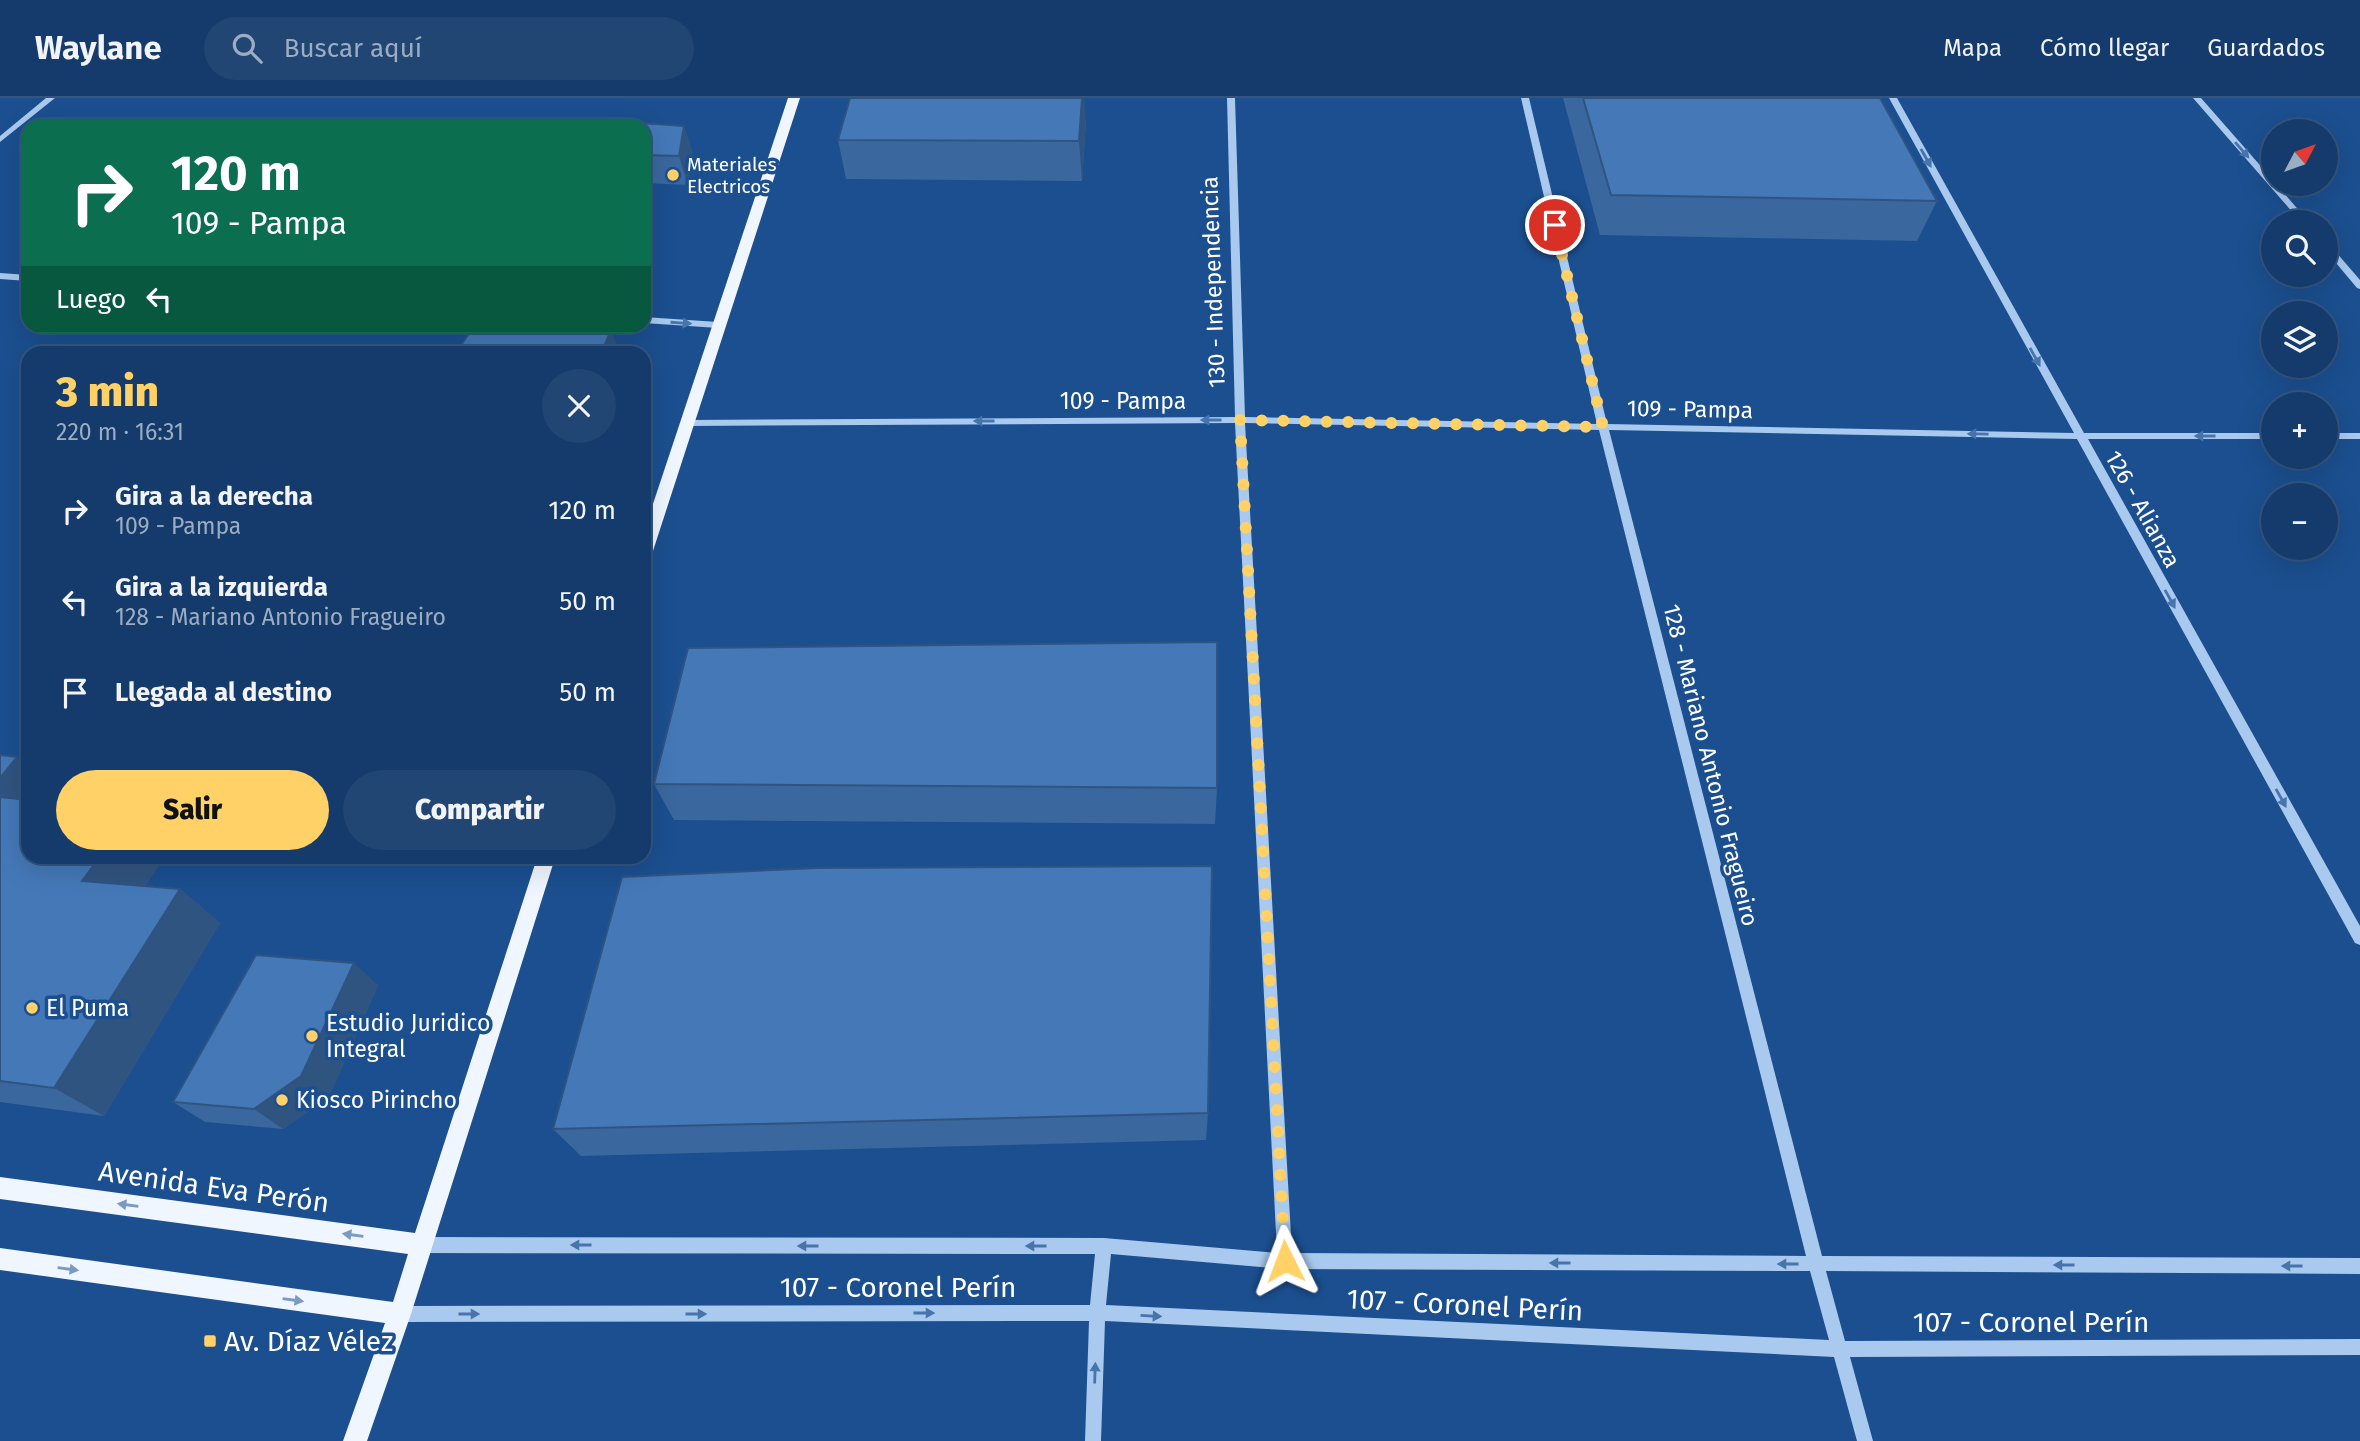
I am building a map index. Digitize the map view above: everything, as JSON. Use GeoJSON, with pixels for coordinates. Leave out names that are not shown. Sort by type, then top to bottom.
{"type":"FeatureCollection","features":[{"type":"Feature","properties":{"kind":"main road"},"geometry":{"type":"LineString","coordinates":[[651,533],[794,98]]}},
{"type":"Feature","properties":{"kind":"main road"},"geometry":{"type":"LineString","coordinates":[[355,1441],[400,1314],[544,864]]}},
{"type":"Feature","properties":{"kind":"main road","name":"Avenida Eva Perón"},"geometry":{"type":"LineString","coordinates":[[0,1188],[421,1245]]}},
{"type":"Feature","properties":{"kind":"main road"},"geometry":{"type":"LineString","coordinates":[[0,1259],[400,1314]]}},
{"type":"Feature","properties":{"kind":"street"},"geometry":{"type":"LineString","coordinates":[[26,119],[51,98]]}},
{"type":"Feature","properties":{"kind":"street","name":"130 - Independencia"},"geometry":{"type":"LineString","coordinates":[[1231,98],[1240,420],[1285,1261]]}},
{"type":"Feature","properties":{"kind":"street","name":"128 - Mariano Antonio Fragueiro"},"geometry":{"type":"LineString","coordinates":[[1525,98],[1603,427],[1816,1264],[1865,1441]]}},
{"type":"Feature","properties":{"kind":"street","name":"126 - Alianza"},"geometry":{"type":"LineString","coordinates":[[1893,98],[2078,436],[2360,939]]}},
{"type":"Feature","properties":{"kind":"street"},"geometry":{"type":"LineString","coordinates":[[2197,98],[2295,210]]}},
{"type":"Feature","properties":{"kind":"street"},"geometry":{"type":"LineString","coordinates":[[0,140],[21,123]]}},
{"type":"Feature","properties":{"kind":"street"},"geometry":{"type":"LineString","coordinates":[[2338,260],[2360,286]]}},
{"type":"Feature","properties":{"kind":"street"},"geometry":{"type":"LineString","coordinates":[[0,276],[21,278]]}},
{"type":"Feature","properties":{"kind":"street"},"geometry":{"type":"LineString","coordinates":[[651,320],[718,325]]}},
{"type":"Feature","properties":{"kind":"street","name":"109 - Pampa"},"geometry":{"type":"LineString","coordinates":[[687,423],[1240,420],[2078,436],[2261,436]]}},
{"type":"Feature","properties":{"kind":"street"},"geometry":{"type":"LineString","coordinates":[[2338,436],[2360,436]]}},
{"type":"Feature","properties":{"kind":"street","name":"107 - Coronel Perín"},"geometry":{"type":"LineString","coordinates":[[421,1245],[1104,1246],[1285,1261],[2360,1266]]}},
{"type":"Feature","properties":{"kind":"street"},"geometry":{"type":"LineString","coordinates":[[1093,1441],[1097,1313],[1104,1246]]}},
{"type":"Feature","properties":{"kind":"street","name":"107 - Coronel Perín"},"geometry":{"type":"LineString","coordinates":[[400,1314],[1097,1313],[1841,1349],[2360,1347]]}},
{"type":"Feature","properties":{"kind":"building"},"geometry":{"type":"Polygon","coordinates":[[[850,98],[1082,98],[1079,141],[838,140],[850,98]]]}},
{"type":"Feature","properties":{"kind":"building"},"geometry":{"type":"Polygon","coordinates":[[[1583,98],[1880,98],[1937,201],[1611,195],[1583,98]]]}},
{"type":"Feature","properties":{"kind":"building"},"geometry":{"type":"Polygon","coordinates":[[[651,124],[684,126],[679,156],[651,155],[651,124]]]}},
{"type":"Feature","properties":{"kind":"building"},"geometry":{"type":"Polygon","coordinates":[[[469,333],[610,333],[604,346],[460,346],[469,333]]]}},
{"type":"Feature","properties":{"kind":"building"},"geometry":{"type":"Polygon","coordinates":[[[1217,642],[1217,788],[654,784],[688,648],[1217,642]]]}},
{"type":"Feature","properties":{"kind":"building"},"geometry":{"type":"Polygon","coordinates":[[[0,755],[17,757],[0,778],[0,755]]]}},
{"type":"Feature","properties":{"kind":"building","name":"El Puma"},"geometry":{"type":"Polygon","coordinates":[[[0,797],[21,799],[21,864],[95,864],[82,881],[180,889],[54,1088],[0,1081],[0,797]]]}},
{"type":"Feature","properties":{"kind":"building"},"geometry":{"type":"Polygon","coordinates":[[[1212,866],[1208,1113],[553,1129],[622,877],[818,868],[1212,866]]]}},
{"type":"Feature","properties":{"kind":"building"},"geometry":{"type":"Polygon","coordinates":[[[256,955],[354,963],[301,1076],[254,1109],[173,1102],[256,955]]]}},
{"type":"Feature","properties":{"kind":"place","name":"Materiales Electricos"},"geometry":{"type":"Point","coordinates":[673,175]}},
{"type":"Feature","properties":{"kind":"place","name":"El Puma"},"geometry":{"type":"Point","coordinates":[32,1008]}},
{"type":"Feature","properties":{"kind":"place","name":"Estudio Juridico Integral"},"geometry":{"type":"Point","coordinates":[312,1036]}},
{"type":"Feature","properties":{"kind":"place","name":"Kiosco Pirincho"},"geometry":{"type":"Point","coordinates":[282,1100]}},
{"type":"Feature","properties":{"kind":"place","name":"Av. Díaz Vélez"},"geometry":{"type":"Point","coordinates":[210,1341]}},
{"type":"Feature","properties":{"kind":"route"},"geometry":{"type":"LineString","coordinates":[[1285,1261],[1240,420],[1603,427],[1555,225]]}}]}
